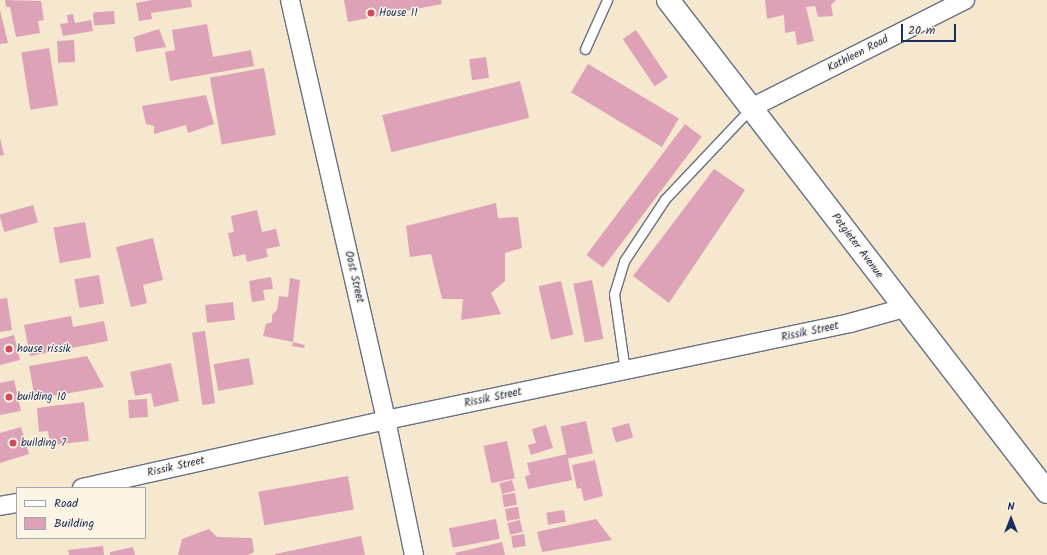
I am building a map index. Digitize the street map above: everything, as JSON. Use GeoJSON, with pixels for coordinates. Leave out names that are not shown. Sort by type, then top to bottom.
{"type":"FeatureCollection","features":[{"type":"Feature","properties":{"kind":"street","name":"Oost Street"},"geometry":{"type":"LineString","coordinates":[[290,0],[386,420],[414,555]]}},
{"type":"Feature","properties":{"kind":"street","name":"Potgieter Avenue"},"geometry":{"type":"LineString","coordinates":[[668,0],[1047,492]]}},
{"type":"Feature","properties":{"kind":"street","name":"Kathleen Road"},"geometry":{"type":"LineString","coordinates":[[751,108],[965,0]]}},
{"type":"Feature","properties":{"kind":"street","name":"Rissik Street"},"geometry":{"type":"LineString","coordinates":[[86,487],[386,420],[850,323],[904,308]]}},
{"type":"Feature","properties":{"kind":"street"},"geometry":{"type":"LineString","coordinates":[[0,506],[16,502]]}},
{"type":"Feature","properties":{"kind":"lane"},"geometry":{"type":"LineString","coordinates":[[585,49],[606,0]]}},
{"type":"Feature","properties":{"kind":"lane"},"geometry":{"type":"LineString","coordinates":[[625,371],[614,294],[624,261],[664,199],[751,108]]}},
{"type":"Feature","properties":{"kind":"building"},"geometry":{"type":"Polygon","coordinates":[[[5,0],[41,1],[44,20],[38,21],[40,33],[16,37],[10,7],[6,7],[5,0]]]}},
{"type":"Feature","properties":{"kind":"building"},"geometry":{"type":"Polygon","coordinates":[[[152,0],[191,0],[192,7],[151,13],[152,19],[139,21],[136,3],[152,0]]]}},
{"type":"Feature","properties":{"kind":"building","name":"House 11"},"geometry":{"type":"Polygon","coordinates":[[[344,0],[441,0],[442,4],[348,22],[344,0]]]}},
{"type":"Feature","properties":{"kind":"building"},"geometry":{"type":"Polygon","coordinates":[[[765,0],[836,0],[831,5],[833,16],[818,17],[815,6],[806,7],[814,41],[797,45],[795,31],[785,33],[784,15],[767,19],[765,0]]]}},
{"type":"Feature","properties":{"kind":"building"},"geometry":{"type":"Polygon","coordinates":[[[0,10],[8,43],[0,44],[0,10]]]}},
{"type":"Feature","properties":{"kind":"building"},"geometry":{"type":"Polygon","coordinates":[[[114,11],[115,24],[94,25],[93,12],[114,11]]]}},
{"type":"Feature","properties":{"kind":"building"},"geometry":{"type":"Polygon","coordinates":[[[73,14],[75,23],[91,20],[93,31],[63,36],[60,24],[68,23],[67,15],[73,14]]]}},
{"type":"Feature","properties":{"kind":"building"},"geometry":{"type":"Polygon","coordinates":[[[207,24],[213,57],[251,50],[254,66],[170,81],[165,52],[175,50],[172,30],[207,24]]]}},
{"type":"Feature","properties":{"kind":"building"},"geometry":{"type":"Polygon","coordinates":[[[159,29],[166,47],[136,52],[134,37],[159,29]]]}},
{"type":"Feature","properties":{"kind":"building"},"geometry":{"type":"Polygon","coordinates":[[[636,30],[668,77],[655,86],[623,39],[636,30]]]}},
{"type":"Feature","properties":{"kind":"building"},"geometry":{"type":"Polygon","coordinates":[[[74,40],[75,62],[58,63],[57,41],[74,40]]]}},
{"type":"Feature","properties":{"kind":"building"},"geometry":{"type":"Polygon","coordinates":[[[49,48],[58,105],[30,110],[21,52],[49,48]]]}},
{"type":"Feature","properties":{"kind":"building"},"geometry":{"type":"Polygon","coordinates":[[[486,57],[489,78],[472,80],[469,59],[486,57]]]}},
{"type":"Feature","properties":{"kind":"building"},"geometry":{"type":"Polygon","coordinates":[[[588,64],[679,119],[662,147],[571,92],[588,64]]]}},
{"type":"Feature","properties":{"kind":"building"},"geometry":{"type":"Polygon","coordinates":[[[264,68],[276,135],[222,145],[210,78],[264,68]]]}},
{"type":"Feature","properties":{"kind":"building"},"geometry":{"type":"Polygon","coordinates":[[[520,81],[529,118],[391,152],[382,115],[520,81]]]}},
{"type":"Feature","properties":{"kind":"building"},"geometry":{"type":"Polygon","coordinates":[[[206,95],[214,124],[188,133],[186,125],[154,134],[154,126],[146,124],[142,106],[206,95]]]}},
{"type":"Feature","properties":{"kind":"building"},"geometry":{"type":"Polygon","coordinates":[[[685,124],[702,137],[603,268],[586,255],[685,124]]]}},
{"type":"Feature","properties":{"kind":"building"},"geometry":{"type":"Polygon","coordinates":[[[0,138],[4,155],[0,156],[0,138]]]}},
{"type":"Feature","properties":{"kind":"building"},"geometry":{"type":"Polygon","coordinates":[[[714,169],[745,190],[669,303],[633,276],[714,169]]]}},
{"type":"Feature","properties":{"kind":"building"},"geometry":{"type":"Polygon","coordinates":[[[496,203],[498,218],[518,217],[522,248],[505,253],[505,281],[491,293],[501,314],[461,320],[463,299],[442,299],[431,254],[410,257],[406,226],[496,203]]]}},
{"type":"Feature","properties":{"kind":"building"},"geometry":{"type":"Polygon","coordinates":[[[33,205],[38,222],[4,232],[0,214],[33,205]]]}},
{"type":"Feature","properties":{"kind":"building"},"geometry":{"type":"Polygon","coordinates":[[[257,210],[262,232],[276,229],[280,246],[266,249],[268,257],[247,262],[245,254],[233,257],[228,233],[234,232],[231,216],[257,210]]]}},
{"type":"Feature","properties":{"kind":"building"},"geometry":{"type":"Polygon","coordinates":[[[85,222],[91,257],[60,263],[53,228],[85,222]]]}},
{"type":"Feature","properties":{"kind":"building"},"geometry":{"type":"Polygon","coordinates":[[[153,238],[163,280],[143,285],[147,303],[131,307],[116,247],[153,238]]]}},
{"type":"Feature","properties":{"kind":"building"},"geometry":{"type":"Polygon","coordinates":[[[99,275],[104,304],[79,308],[74,279],[99,275]]]}},
{"type":"Feature","properties":{"kind":"building"},"geometry":{"type":"Polygon","coordinates":[[[271,277],[273,289],[263,290],[265,300],[252,302],[249,281],[271,277]]]}},
{"type":"Feature","properties":{"kind":"building"},"geometry":{"type":"Polygon","coordinates":[[[290,278],[300,280],[293,342],[263,336],[266,324],[272,322],[272,315],[277,310],[279,296],[288,297],[290,278]]]}},
{"type":"Feature","properties":{"kind":"building"},"geometry":{"type":"Polygon","coordinates":[[[592,280],[603,339],[585,343],[573,284],[592,280]]]}},
{"type":"Feature","properties":{"kind":"building"},"geometry":{"type":"Polygon","coordinates":[[[561,281],[573,335],[551,340],[539,286],[561,281]]]}},
{"type":"Feature","properties":{"kind":"building"},"geometry":{"type":"Polygon","coordinates":[[[7,298],[12,330],[0,332],[0,299],[7,298]]]}},
{"type":"Feature","properties":{"kind":"building"},"geometry":{"type":"Polygon","coordinates":[[[233,302],[235,320],[207,323],[205,305],[233,302]]]}},
{"type":"Feature","properties":{"kind":"building"},"geometry":{"type":"Polygon","coordinates":[[[71,316],[73,327],[104,321],[108,341],[30,356],[24,325],[71,316]]]}},
{"type":"Feature","properties":{"kind":"building"},"geometry":{"type":"Polygon","coordinates":[[[205,331],[215,403],[202,405],[192,333],[205,331]]]}},
{"type":"Feature","properties":{"kind":"building","name":"house rissik"},"geometry":{"type":"Polygon","coordinates":[[[14,335],[20,360],[0,365],[0,339],[14,335]]]}},
{"type":"Feature","properties":{"kind":"building"},"geometry":{"type":"Polygon","coordinates":[[[293,342],[305,345],[304,348],[292,346],[293,342]]]}},
{"type":"Feature","properties":{"kind":"building"},"geometry":{"type":"Polygon","coordinates":[[[87,356],[104,387],[35,399],[29,366],[87,356]]]}},
{"type":"Feature","properties":{"kind":"building"},"geometry":{"type":"Polygon","coordinates":[[[249,358],[254,385],[218,391],[214,364],[249,358]]]}},
{"type":"Feature","properties":{"kind":"building"},"geometry":{"type":"Polygon","coordinates":[[[171,363],[179,401],[154,407],[151,393],[135,396],[130,372],[171,363]]]}},
{"type":"Feature","properties":{"kind":"building","name":"building 10"},"geometry":{"type":"Polygon","coordinates":[[[14,380],[21,411],[0,415],[0,383],[14,380]]]}},
{"type":"Feature","properties":{"kind":"building"},"geometry":{"type":"Polygon","coordinates":[[[147,399],[148,417],[129,418],[128,400],[147,399]]]}},
{"type":"Feature","properties":{"kind":"building"},"geometry":{"type":"Polygon","coordinates":[[[84,402],[89,441],[50,445],[48,431],[39,432],[37,408],[84,402]]]}},
{"type":"Feature","properties":{"kind":"building"},"geometry":{"type":"Polygon","coordinates":[[[586,421],[593,453],[567,459],[561,426],[586,421]]]}},
{"type":"Feature","properties":{"kind":"building"},"geometry":{"type":"Polygon","coordinates":[[[629,423],[633,437],[616,442],[612,428],[629,423]]]}},
{"type":"Feature","properties":{"kind":"building"},"geometry":{"type":"Polygon","coordinates":[[[546,425],[553,448],[531,455],[528,445],[536,443],[532,429],[546,425]]]}},
{"type":"Feature","properties":{"kind":"building","name":"building 7"},"geometry":{"type":"Polygon","coordinates":[[[21,427],[29,454],[0,463],[0,433],[21,427]]]}},
{"type":"Feature","properties":{"kind":"building"},"geometry":{"type":"Polygon","coordinates":[[[507,441],[515,478],[491,483],[484,446],[507,441]]]}},
{"type":"Feature","properties":{"kind":"building"},"geometry":{"type":"Polygon","coordinates":[[[567,454],[572,480],[528,489],[525,476],[530,475],[527,463],[567,454]]]}},
{"type":"Feature","properties":{"kind":"building"},"geometry":{"type":"Polygon","coordinates":[[[595,460],[603,496],[584,501],[581,488],[577,489],[572,465],[595,460]]]}},
{"type":"Feature","properties":{"kind":"building"},"geometry":{"type":"Polygon","coordinates":[[[348,476],[354,509],[264,525],[258,492],[348,476]]]}},
{"type":"Feature","properties":{"kind":"building"},"geometry":{"type":"Polygon","coordinates":[[[512,480],[515,491],[502,494],[499,483],[512,480]]]}},
{"type":"Feature","properties":{"kind":"building"},"geometry":{"type":"Polygon","coordinates":[[[515,493],[517,505],[504,507],[502,495],[515,493]]]}},
{"type":"Feature","properties":{"kind":"building"},"geometry":{"type":"Polygon","coordinates":[[[518,507],[520,519],[507,521],[505,509],[518,507]]]}},
{"type":"Feature","properties":{"kind":"building"},"geometry":{"type":"Polygon","coordinates":[[[564,510],[566,522],[548,525],[546,513],[564,510]]]}},
{"type":"Feature","properties":{"kind":"building"},"geometry":{"type":"Polygon","coordinates":[[[496,519],[500,539],[453,548],[449,528],[496,519]]]}},
{"type":"Feature","properties":{"kind":"building"},"geometry":{"type":"Polygon","coordinates":[[[596,519],[612,540],[542,552],[537,532],[596,519]]]}},
{"type":"Feature","properties":{"kind":"building"},"geometry":{"type":"Polygon","coordinates":[[[520,520],[523,532],[510,535],[507,523],[520,520]]]}},
{"type":"Feature","properties":{"kind":"building"},"geometry":{"type":"Polygon","coordinates":[[[209,529],[217,537],[252,538],[254,552],[248,555],[178,555],[182,539],[209,529]]]}},
{"type":"Feature","properties":{"kind":"building"},"geometry":{"type":"Polygon","coordinates":[[[524,534],[526,546],[513,548],[511,536],[524,534]]]}},
{"type":"Feature","properties":{"kind":"building"},"geometry":{"type":"Polygon","coordinates":[[[361,536],[365,555],[275,555],[275,554],[361,536]]]}},
{"type":"Feature","properties":{"kind":"building"},"geometry":{"type":"Polygon","coordinates":[[[502,542],[505,555],[456,555],[455,553],[502,542]]]}},
{"type":"Feature","properties":{"kind":"building"},"geometry":{"type":"Polygon","coordinates":[[[103,546],[104,555],[69,555],[68,550],[103,546]]]}},
{"type":"Feature","properties":{"kind":"building"},"geometry":{"type":"Polygon","coordinates":[[[133,547],[135,555],[110,555],[110,552],[133,547]]]}},
{"type":"Feature","properties":{"kind":"place","name":"House 11"},"geometry":{"type":"Point","coordinates":[371,13]}},
{"type":"Feature","properties":{"kind":"place","name":"house rissik"},"geometry":{"type":"Point","coordinates":[9,349]}},
{"type":"Feature","properties":{"kind":"place","name":"building 10"},"geometry":{"type":"Point","coordinates":[9,397]}},
{"type":"Feature","properties":{"kind":"place","name":"building 7"},"geometry":{"type":"Point","coordinates":[13,443]}}]}
